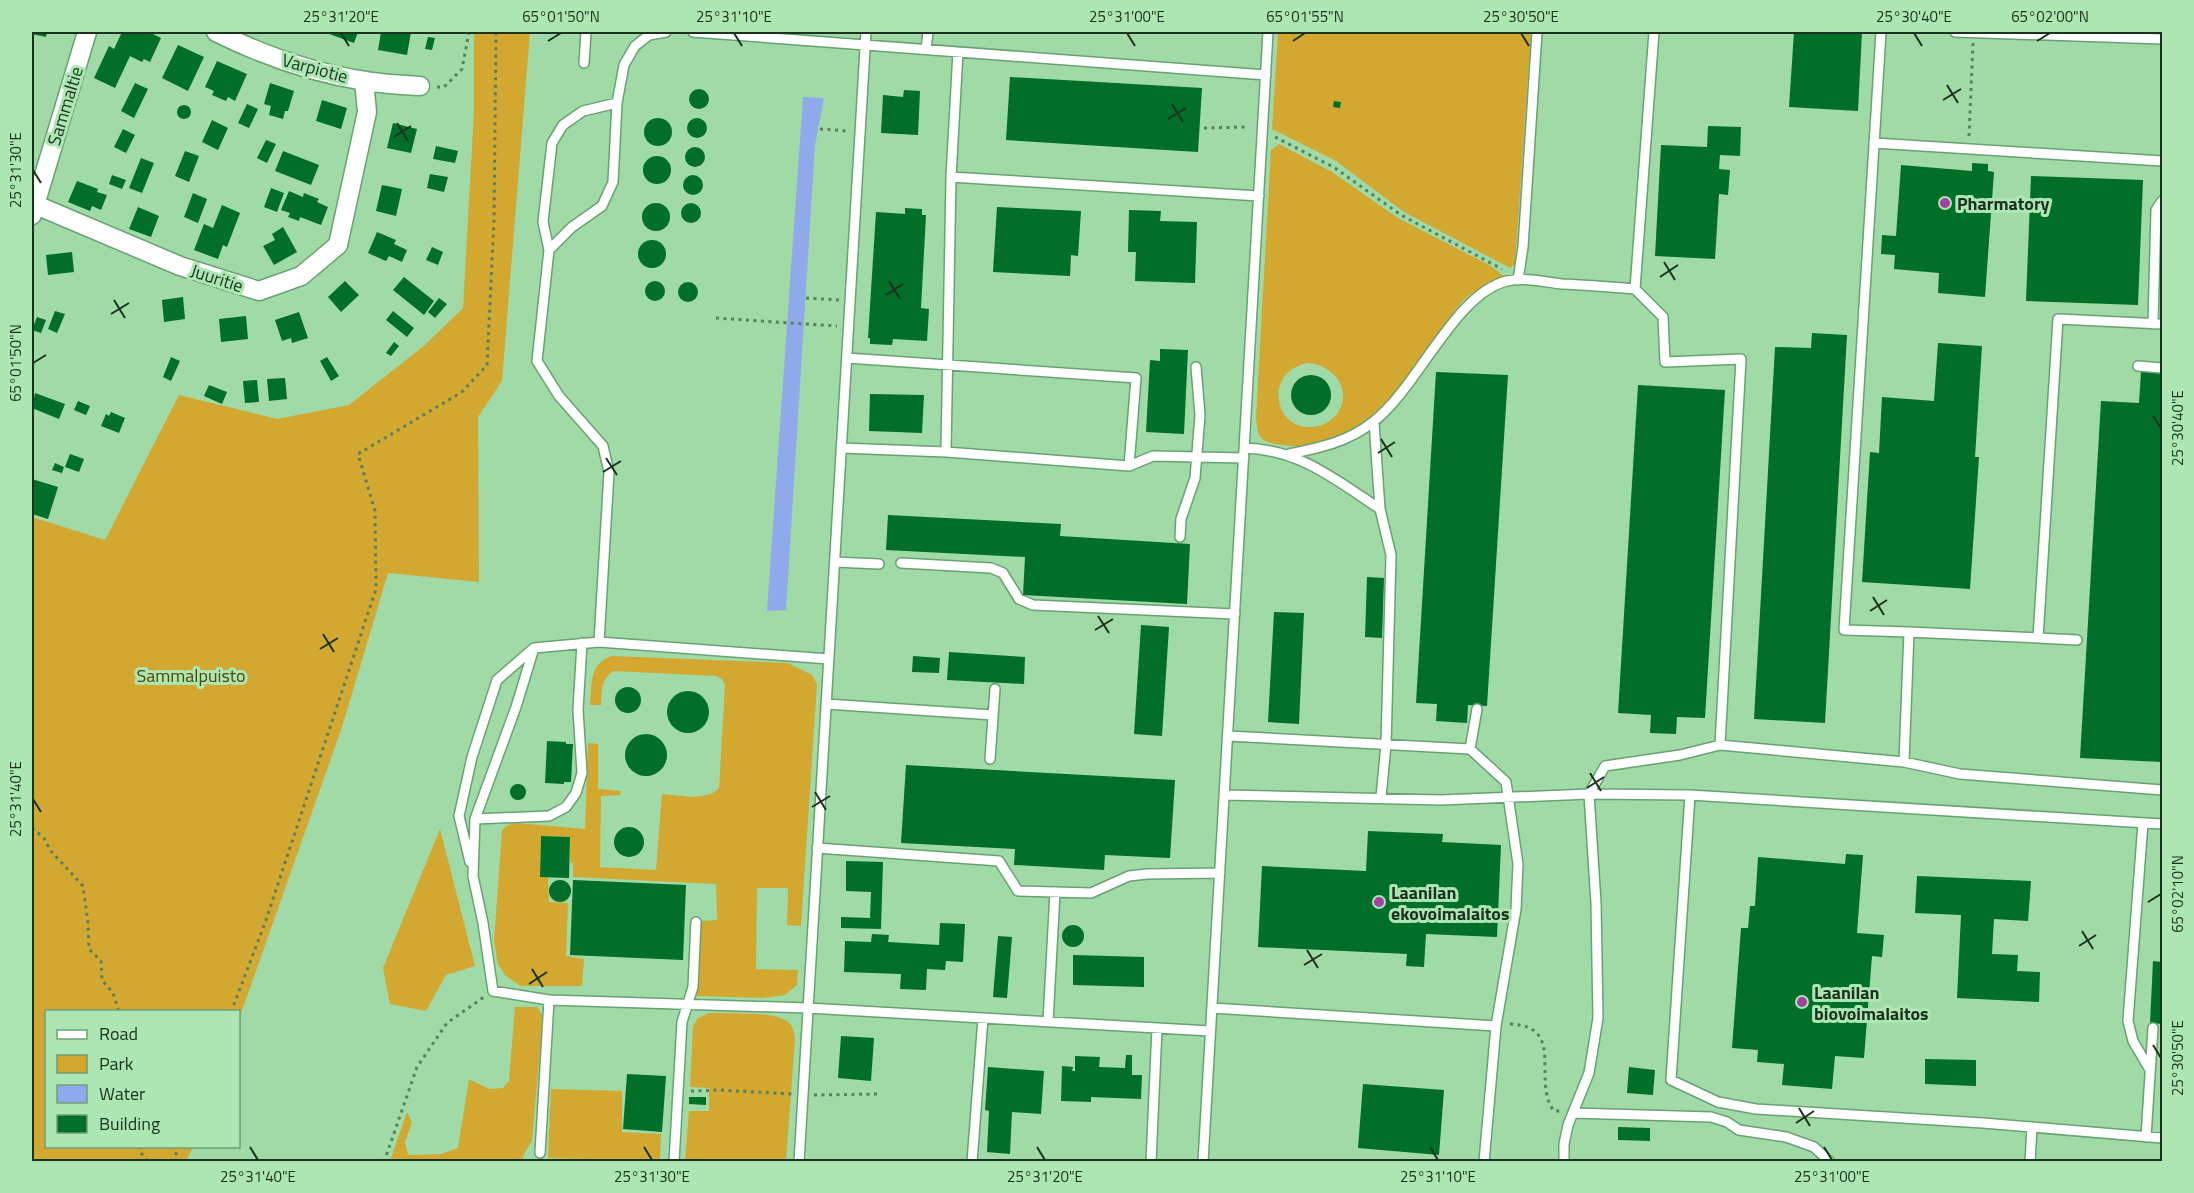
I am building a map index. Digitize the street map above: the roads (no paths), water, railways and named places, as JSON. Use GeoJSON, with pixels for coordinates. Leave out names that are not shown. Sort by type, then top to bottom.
{"type":"FeatureCollection","features":[{"type":"Feature","properties":{"kind":"street","name":"Sammaltie"},"geometry":{"type":"LineString","coordinates":[[34,210],[87,32]]}},
{"type":"Feature","properties":{"kind":"street","name":"Varpiotie"},"geometry":{"type":"LineString","coordinates":[[216,32],[264,54],[304,67],[364,81],[420,86]]}},
{"type":"Feature","properties":{"kind":"street","name":"Juuritie"},"geometry":{"type":"LineString","coordinates":[[34,210],[180,266],[258,291],[301,276],[338,245],[367,112],[364,81]]}},
{"type":"Feature","properties":{"kind":"lane"},"geometry":{"type":"LineString","coordinates":[[584,63],[586,32]]}},
{"type":"Feature","properties":{"kind":"lane"},"geometry":{"type":"LineString","coordinates":[[549,250],[572,227],[602,206],[613,182],[617,103],[624,65],[635,46],[649,35],[666,32]]}},
{"type":"Feature","properties":{"kind":"lane"},"geometry":{"type":"LineString","coordinates":[[694,32],[1266,75]]}},
{"type":"Feature","properties":{"kind":"lane"},"geometry":{"type":"LineString","coordinates":[[799,1161],[866,32]]}},
{"type":"Feature","properties":{"kind":"lane"},"geometry":{"type":"LineString","coordinates":[[927,32],[927,49]]}},
{"type":"Feature","properties":{"kind":"lane"},"geometry":{"type":"LineString","coordinates":[[1203,1161],[1268,32]]}},
{"type":"Feature","properties":{"kind":"lane"},"geometry":{"type":"LineString","coordinates":[[1518,280],[1523,247],[1537,32]]}},
{"type":"Feature","properties":{"kind":"lane"},"geometry":{"type":"LineString","coordinates":[[1635,289],[1654,32]]}},
{"type":"Feature","properties":{"kind":"lane"},"geometry":{"type":"LineString","coordinates":[[1881,32],[1844,630],[2077,640]]}},
{"type":"Feature","properties":{"kind":"lane"},"geometry":{"type":"LineString","coordinates":[[1955,32],[2057,33],[2163,39]]}},
{"type":"Feature","properties":{"kind":"lane"},"geometry":{"type":"LineString","coordinates":[[946,452],[951,177],[958,52]]}},
{"type":"Feature","properties":{"kind":"lane"},"geometry":{"type":"LineString","coordinates":[[599,642],[609,472],[603,446],[559,396],[537,361],[549,250],[543,222],[552,143],[563,125],[583,111],[617,103]]}},
{"type":"Feature","properties":{"kind":"lane"},"geometry":{"type":"LineString","coordinates":[[1874,143],[2163,161]]}},
{"type":"Feature","properties":{"kind":"lane"},"geometry":{"type":"LineString","coordinates":[[951,177],[1259,196]]}},
{"type":"Feature","properties":{"kind":"lane"},"geometry":{"type":"LineString","coordinates":[[2038,638],[2058,319],[2158,324],[2156,210],[2163,201]]}},
{"type":"Feature","properties":{"kind":"lane"},"geometry":{"type":"LineString","coordinates":[[1288,454],[1324,447],[1347,439],[1374,422],[1392,405],[1470,302],[1505,282],[1518,280],[1635,289],[1663,317],[1665,362],[1741,359],[1720,745]]}},
{"type":"Feature","properties":{"kind":"lane"},"geometry":{"type":"LineString","coordinates":[[847,358],[948,363],[1136,378],[1129,466]]}},
{"type":"Feature","properties":{"kind":"lane"},"geometry":{"type":"LineString","coordinates":[[2138,366],[2163,368]]}},
{"type":"Feature","properties":{"kind":"lane"},"geometry":{"type":"LineString","coordinates":[[1180,537],[1181,519],[1195,478],[1197,457],[1200,415],[1196,368]]}},
{"type":"Feature","properties":{"kind":"lane"},"geometry":{"type":"LineString","coordinates":[[1374,422],[1380,509],[1391,555],[1386,745],[1381,797]]}},
{"type":"Feature","properties":{"kind":"lane"},"geometry":{"type":"LineString","coordinates":[[842,448],[946,452],[1129,466],[1153,456],[1197,457],[1262,449],[1288,454],[1311,464],[1380,509]]}},
{"type":"Feature","properties":{"kind":"lane"},"geometry":{"type":"LineString","coordinates":[[835,562],[879,564]]}},
{"type":"Feature","properties":{"kind":"lane"},"geometry":{"type":"LineString","coordinates":[[901,563],[991,568],[1003,573],[1019,599],[1033,605],[1235,614]]}},
{"type":"Feature","properties":{"kind":"lane"},"geometry":{"type":"LineString","coordinates":[[1904,762],[1909,632]]}},
{"type":"Feature","properties":{"kind":"lane"},"geometry":{"type":"LineString","coordinates":[[829,659],[599,642],[582,643],[534,648],[497,680],[472,757],[459,816],[483,923],[493,991],[549,1000],[808,1008],[1210,1031]]}},
{"type":"Feature","properties":{"kind":"lane"},"geometry":{"type":"LineString","coordinates":[[475,819],[549,816],[566,807],[576,793],[582,773],[578,710],[582,643]]}},
{"type":"Feature","properties":{"kind":"lane"},"geometry":{"type":"LineString","coordinates":[[473,876],[475,819],[516,707],[534,648]]}},
{"type":"Feature","properties":{"kind":"lane"},"geometry":{"type":"LineString","coordinates":[[990,759],[995,689]]}},
{"type":"Feature","properties":{"kind":"lane"},"geometry":{"type":"LineString","coordinates":[[826,704],[993,715]]}},
{"type":"Feature","properties":{"kind":"lane"},"geometry":{"type":"LineString","coordinates":[[1470,749],[1477,709]]}},
{"type":"Feature","properties":{"kind":"lane"},"geometry":{"type":"LineString","coordinates":[[1228,736],[1470,749],[1506,782],[1518,864],[1516,909],[1496,1026],[1484,1161]]}},
{"type":"Feature","properties":{"kind":"lane"},"geometry":{"type":"LineString","coordinates":[[1564,1161],[1564,1144],[1568,1125],[1589,1073],[1598,1018],[1596,903],[1588,794],[1605,766],[1680,755],[1720,745],[1904,762],[1960,774],[2163,790]]}},
{"type":"Feature","properties":{"kind":"lane"},"geometry":{"type":"LineString","coordinates":[[1224,795],[1441,800],[1588,794],[1690,795],[2163,824]]}},
{"type":"Feature","properties":{"kind":"lane"},"geometry":{"type":"LineString","coordinates":[[1690,795],[1671,1080],[1718,1102],[1756,1109],[2163,1138]]}},
{"type":"Feature","properties":{"kind":"lane"},"geometry":{"type":"LineString","coordinates":[[2143,823],[2128,1021],[2133,1041],[2150,1070]]}},
{"type":"Feature","properties":{"kind":"lane"},"geometry":{"type":"LineString","coordinates":[[818,848],[999,861],[1018,891],[1091,893],[1129,876],[1220,873]]}},
{"type":"Feature","properties":{"kind":"lane"},"geometry":{"type":"LineString","coordinates":[[1048,1022],[1055,892]]}},
{"type":"Feature","properties":{"kind":"lane"},"geometry":{"type":"LineString","coordinates":[[674,1161],[682,1022],[693,987],[696,922]]}},
{"type":"Feature","properties":{"kind":"lane"},"geometry":{"type":"LineString","coordinates":[[540,1153],[549,1000]]}},
{"type":"Feature","properties":{"kind":"lane"},"geometry":{"type":"LineString","coordinates":[[1212,1008],[1496,1026]]}},
{"type":"Feature","properties":{"kind":"lane"},"geometry":{"type":"LineString","coordinates":[[972,1161],[983,1018]]}},
{"type":"Feature","properties":{"kind":"lane"},"geometry":{"type":"LineString","coordinates":[[1151,1161],[1157,1028]]}},
{"type":"Feature","properties":{"kind":"lane"},"geometry":{"type":"LineString","coordinates":[[2146,1137],[2153,1028]]}},
{"type":"Feature","properties":{"kind":"lane"},"geometry":{"type":"LineString","coordinates":[[1573,1113],[1711,1117],[1727,1122],[1739,1130],[1786,1137],[1814,1147],[1830,1161]]}},
{"type":"Feature","properties":{"kind":"lane"},"geometry":{"type":"LineString","coordinates":[[2030,1161],[2032,1127]]}},
{"type":"Feature","properties":{"kind":"water"},"geometry":{"type":"Polygon","coordinates":[[[803,97],[824,98],[815,145],[786,610],[767,611],[803,97]]]}},
{"type":"Feature","properties":{"kind":"place","name":"Pharmatory"},"geometry":{"type":"Point","coordinates":[1945,203]}},
{"type":"Feature","properties":{"kind":"place","name":"Laanilan ekovoimalaitos"},"geometry":{"type":"Point","coordinates":[1379,902]}},
{"type":"Feature","properties":{"kind":"place","name":"Laanilan biovoimalaitos"},"geometry":{"type":"Point","coordinates":[1802,1002]}},
{"type":"Feature","properties":{"kind":"park label","name":"Sammalpuisto"},"geometry":{"type":"Point","coordinates":[191,675]}}]}
